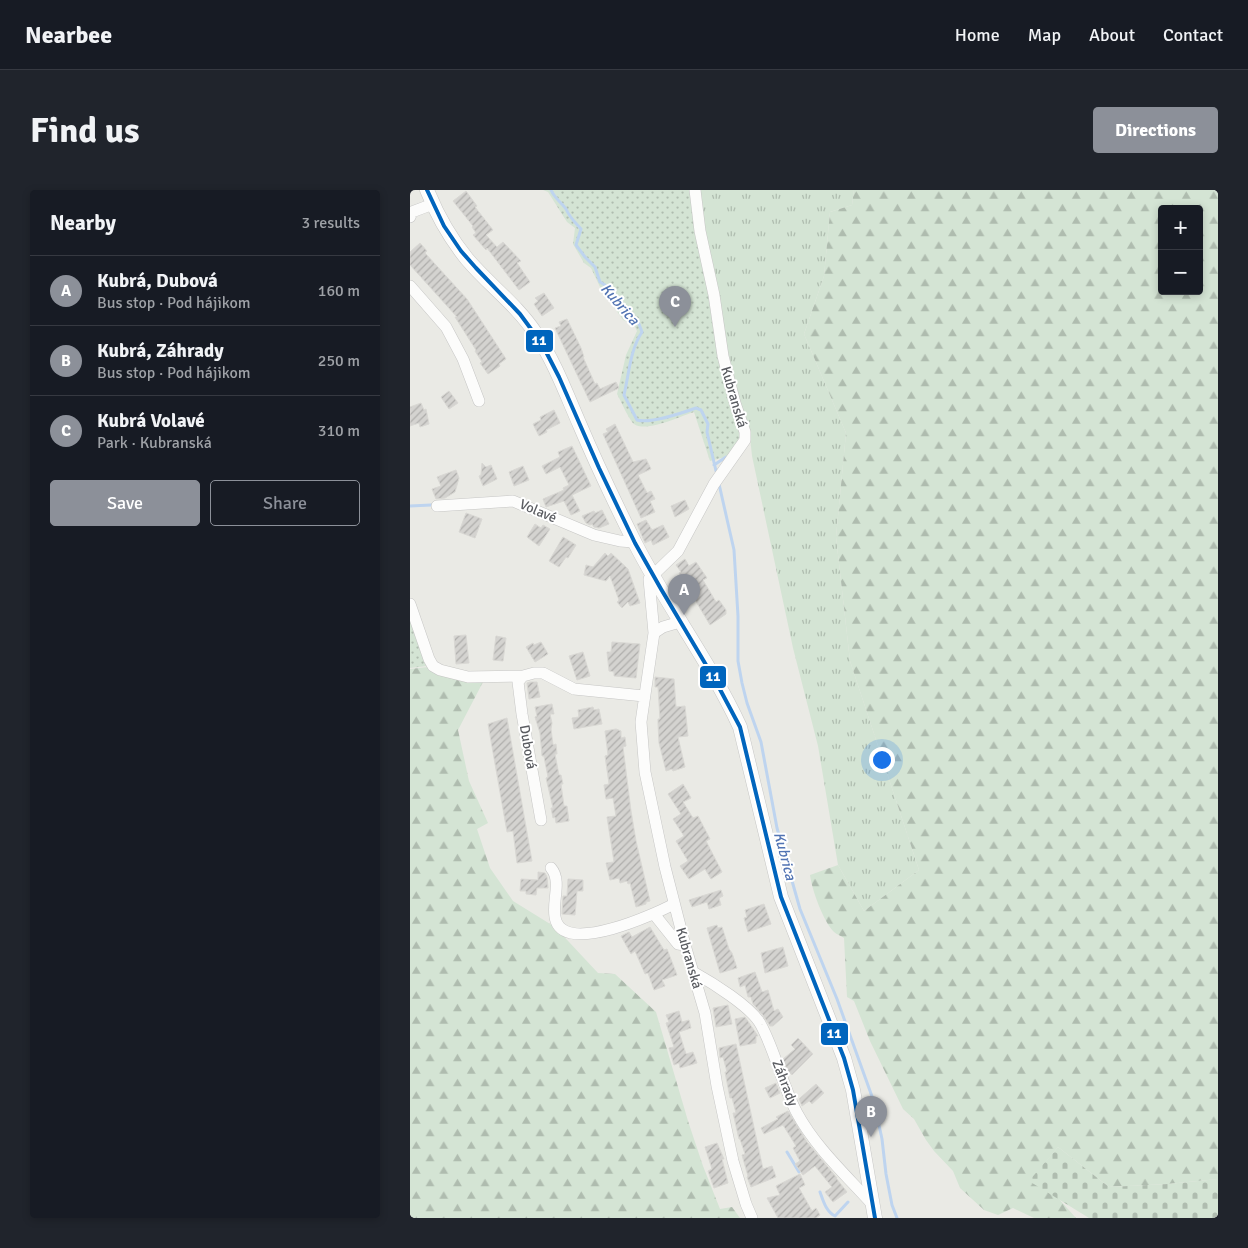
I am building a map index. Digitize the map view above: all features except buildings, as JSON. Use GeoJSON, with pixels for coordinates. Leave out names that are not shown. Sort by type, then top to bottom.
{"type":"FeatureCollection","features":[{"type":"Feature","properties":{"kind":"street","name":"Kubranská"},"geometry":{"type":"LineString","coordinates":[[428,190],[433,204],[455,242],[473,264],[516,309],[536,334],[548,354],[600,470],[652,576]]}},
{"type":"Feature","properties":{"kind":"street","name":"Kubranská"},"geometry":{"type":"LineString","coordinates":[[695,190],[700,231],[714,295],[723,356],[745,432],[745,440],[714,484],[678,551],[649,579],[654,633],[640,722],[645,772],[674,904],[704,1014],[733,1161],[752,1218]]}},
{"type":"Feature","properties":{"kind":"street"},"geometry":{"type":"LineString","coordinates":[[410,217],[412,212],[433,204]]}},
{"type":"Feature","properties":{"kind":"street"},"geometry":{"type":"LineString","coordinates":[[410,286],[446,327],[463,359],[479,401]]}},
{"type":"Feature","properties":{"kind":"street","name":"Volavé"},"geometry":{"type":"LineString","coordinates":[[437,506],[513,501],[594,535],[634,542]]}},
{"type":"Feature","properties":{"kind":"street"},"geometry":{"type":"LineString","coordinates":[[652,576],[728,702],[740,727],[781,896],[844,1058],[853,1090],[875,1218]]}},
{"type":"Feature","properties":{"kind":"street"},"geometry":{"type":"LineString","coordinates":[[410,604],[433,666],[440,670],[468,677],[523,676],[543,673],[574,689],[644,696]]}},
{"type":"Feature","properties":{"kind":"street"},"geometry":{"type":"LineString","coordinates":[[654,633],[663,627],[680,622]]}},
{"type":"Feature","properties":{"kind":"street","name":"Dubová"},"geometry":{"type":"LineString","coordinates":[[523,676],[518,682],[541,820]]}},
{"type":"Feature","properties":{"kind":"street"},"geometry":{"type":"LineString","coordinates":[[551,868],[555,874],[556,884],[556,922],[572,933],[600,932],[654,914],[674,904]]}},
{"type":"Feature","properties":{"kind":"street"},"geometry":{"type":"LineString","coordinates":[[654,914],[678,944],[685,945]]}},
{"type":"Feature","properties":{"kind":"street","name":"Záhrady"},"geometry":{"type":"LineString","coordinates":[[693,972],[716,984],[761,1024],[797,1112],[806,1127],[830,1159],[872,1204]]}},
{"type":"Feature","properties":{"kind":"green space"},"geometry":{"type":"Polygon","coordinates":[[[543,190],[692,190],[741,425],[741,441],[733,455],[710,461],[694,412],[655,425],[639,426],[632,422],[617,394],[626,355],[637,331],[634,325],[623,320],[600,287],[591,268],[584,263],[573,244],[575,228],[567,222],[548,192],[543,190]]]}},
{"type":"Feature","properties":{"kind":"green space"},"geometry":{"type":"Polygon","coordinates":[[[698,190],[854,190],[852,205],[830,212],[824,276],[804,334],[846,433],[836,537],[850,661],[919,870],[864,911],[838,865],[818,746],[793,648],[752,456],[750,437],[729,372],[698,190]]]}},
{"type":"Feature","properties":{"kind":"green space"},"geometry":{"type":"Polygon","coordinates":[[[854,190],[1218,190],[1218,1179],[1109,1187],[1058,1147],[1030,1181],[1058,1198],[1076,1218],[1034,1218],[1013,1208],[998,1215],[984,1210],[960,1188],[953,1171],[934,1151],[914,1119],[903,1109],[870,1041],[854,1001],[847,997],[844,938],[834,932],[826,921],[813,889],[810,875],[838,865],[864,911],[919,870],[850,661],[836,537],[846,433],[804,334],[824,276],[830,212],[852,205],[854,190]]]}},
{"type":"Feature","properties":{"kind":"green space"},"geometry":{"type":"Polygon","coordinates":[[[410,619],[427,666],[410,668],[410,619]]]}},
{"type":"Feature","properties":{"kind":"green space"},"geometry":{"type":"Polygon","coordinates":[[[428,667],[483,682],[458,730],[469,781],[488,823],[477,829],[490,868],[513,901],[555,927],[598,973],[615,974],[656,1012],[688,1121],[720,1209],[732,1207],[740,1218],[410,1218],[410,669],[428,667]]]}},
{"type":"Feature","properties":{"kind":"green space"},"geometry":{"type":"Polygon","coordinates":[[[1058,1147],[1109,1187],[1218,1179],[1218,1218],[1089,1218],[1029,1181],[1058,1147]]]}},
{"type":"Feature","properties":{"kind":"waterway","name":"Kubrica"},"geometry":{"type":"LineString","coordinates":[[551,190],[581,229],[576,245],[595,267],[600,282],[605,285],[639,324],[642,332],[632,354],[624,395],[637,420],[650,421],[696,408],[701,410],[708,424],[707,432],[716,471]]}},
{"type":"Feature","properties":{"kind":"waterway"},"geometry":{"type":"LineString","coordinates":[[714,465],[726,457]]}},
{"type":"Feature","properties":{"kind":"waterway","name":"Kubrica"},"geometry":{"type":"LineString","coordinates":[[719,484],[734,550],[738,616],[738,661],[747,703],[761,742],[777,828],[800,909],[837,999],[874,1102],[882,1139],[892,1205],[897,1218]]}},
{"type":"Feature","properties":{"kind":"waterway"},"geometry":{"type":"LineString","coordinates":[[410,506],[431,505]]}},
{"type":"Feature","properties":{"kind":"waterway"},"geometry":{"type":"LineString","coordinates":[[787,1152],[799,1172]]}},
{"type":"Feature","properties":{"kind":"waterway"},"geometry":{"type":"LineString","coordinates":[[820,1192],[827,1209],[835,1216],[848,1202]]}},
{"type":"Feature","properties":{"kind":"transit line","name":"11"},"geometry":{"type":"LineString","coordinates":[[427,190],[444,226],[461,251],[520,314],[542,344],[635,543],[715,680],[740,727],[781,897],[844,1058],[853,1090],[875,1218]]}},
{"type":"Feature","properties":{"kind":"place","name":"Kubrá Volavé"},"geometry":{"type":"Point","coordinates":[675,327]}},
{"type":"Feature","properties":{"kind":"place","name":"Kubrá, Dubová"},"geometry":{"type":"Point","coordinates":[684,615]}},
{"type":"Feature","properties":{"kind":"place","name":"Kubrá, Záhrady"},"geometry":{"type":"Point","coordinates":[871,1137]}}]}
